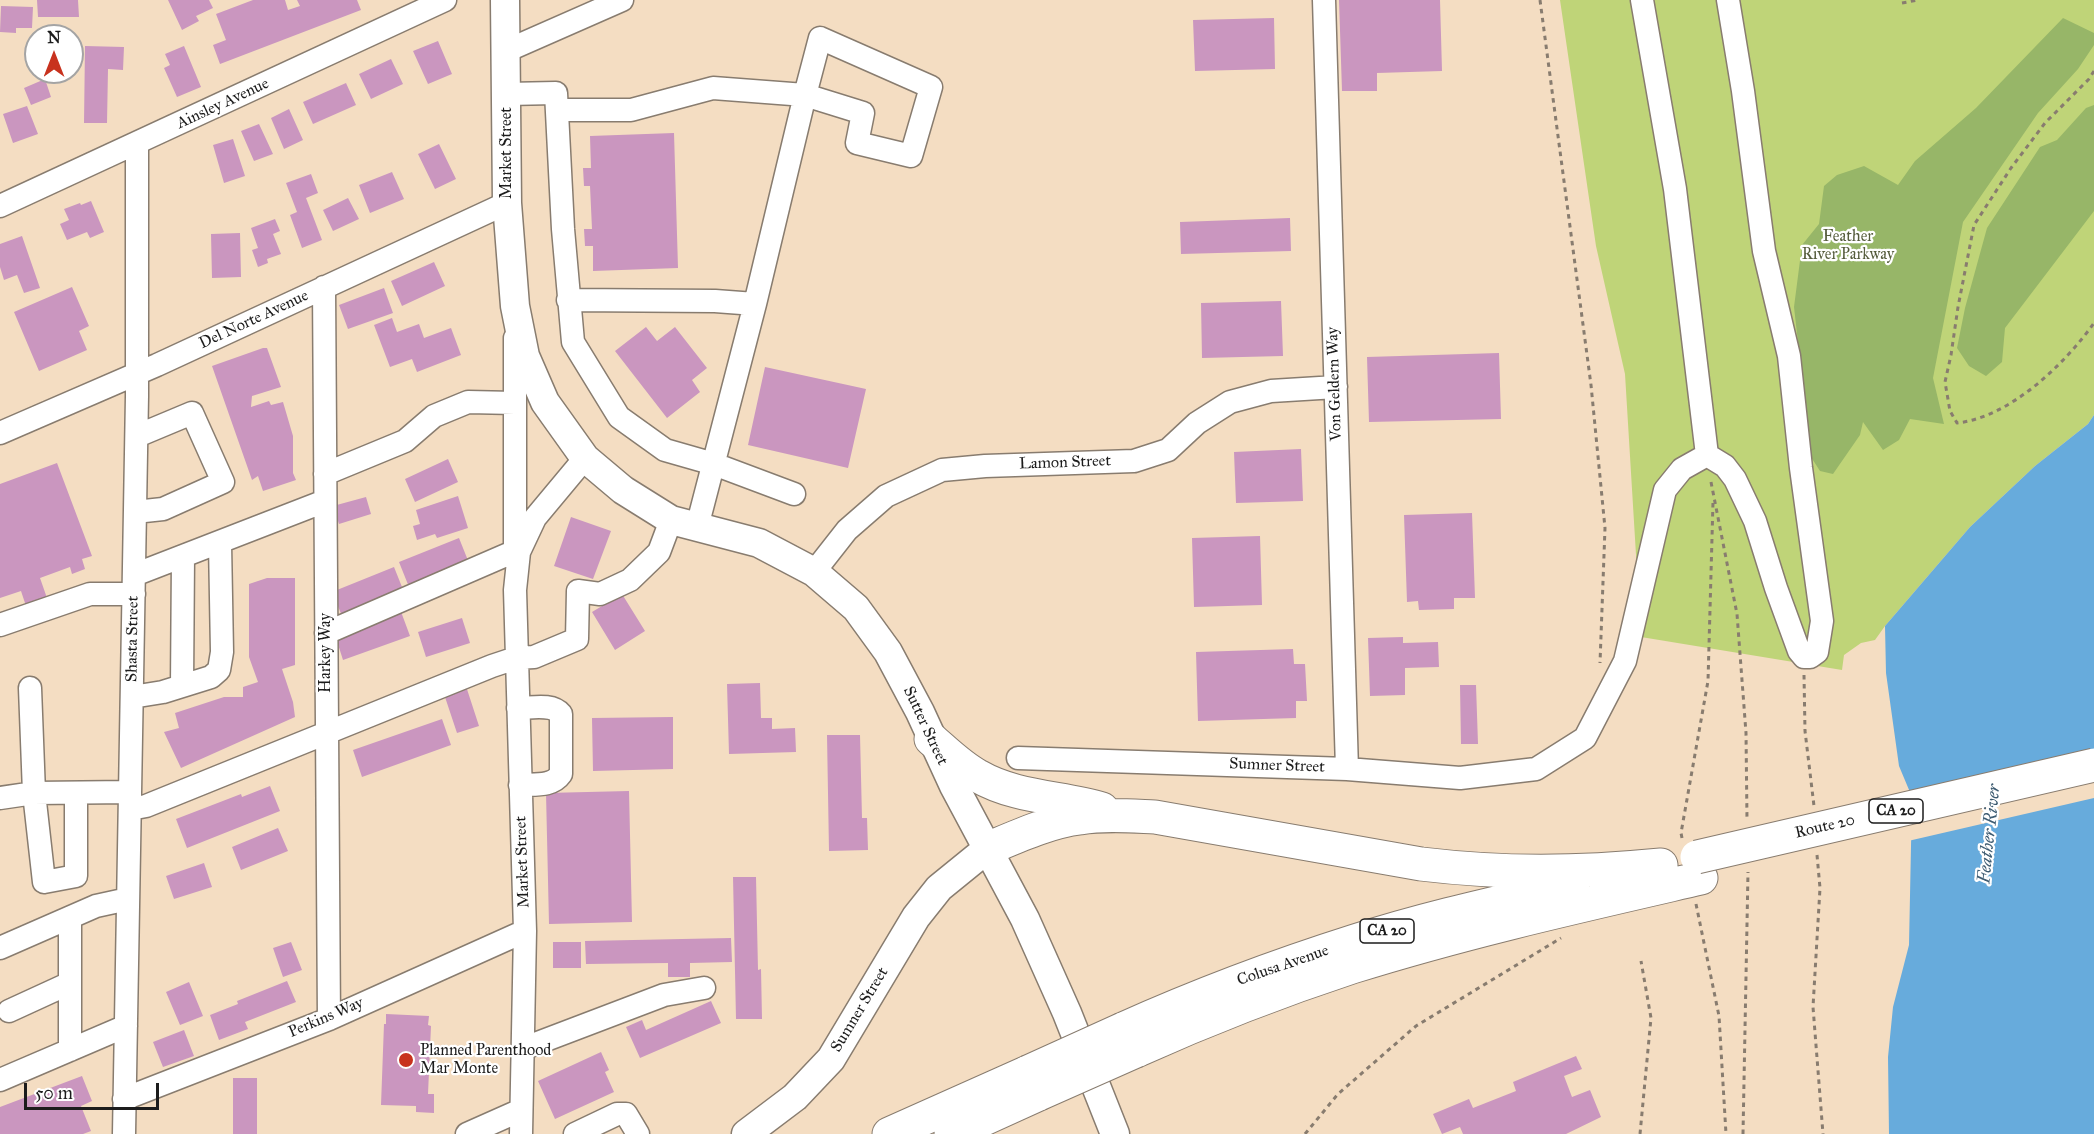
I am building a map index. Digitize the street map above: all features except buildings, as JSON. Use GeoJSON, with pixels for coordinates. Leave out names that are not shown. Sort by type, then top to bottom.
{"type":"FeatureCollection","features":[{"type":"Feature","properties":{"kind":"highway"},"geometry":{"type":"LineString","coordinates":[[931,739],[978,777],[994,784],[1035,796],[1083,804],[1121,815]]}},
{"type":"Feature","properties":{"kind":"highway","name":"Route 20"},"geometry":{"type":"LineString","coordinates":[[1694,867],[2094,765]]}},
{"type":"Feature","properties":{"kind":"highway","name":"Route 20"},"geometry":{"type":"LineString","coordinates":[[1694,867],[2094,788]]}},
{"type":"Feature","properties":{"kind":"highway"},"geometry":{"type":"LineString","coordinates":[[987,849],[1028,832],[1079,818],[1121,815],[1155,817],[1461,869],[1543,873],[1661,865]]}},
{"type":"Feature","properties":{"kind":"highway","name":"Colusa Avenue"},"geometry":{"type":"LineString","coordinates":[[1134,1048],[1240,980],[1355,941],[1494,903],[1661,865],[1694,867]]}},
{"type":"Feature","properties":{"kind":"highway","name":"Colusa Avenue"},"geometry":{"type":"LineString","coordinates":[[951,1134],[1134,1048],[1256,1001],[1353,967],[1694,867]]}},
{"type":"Feature","properties":{"kind":"highway","name":"Colusa Avenue"},"geometry":{"type":"LineString","coordinates":[[889,1134],[1040,1092]]}},
{"type":"Feature","properties":{"kind":"highway"},"geometry":{"type":"LineString","coordinates":[[1004,1134],[1040,1092]]}},
{"type":"Feature","properties":{"kind":"main road","name":"Market Street"},"geometry":{"type":"LineString","coordinates":[[505,0],[507,203],[515,306],[525,356],[545,402],[585,458]]}},
{"type":"Feature","properties":{"kind":"main road","name":"Sutter Street"},"geometry":{"type":"LineString","coordinates":[[585,458],[623,490],[684,524],[759,543],[814,572],[856,608],[888,652],[1030,929],[1067,1013],[1115,1134]]}},
{"type":"Feature","properties":{"kind":"main road","name":"Sumner Street"},"geometry":{"type":"LineString","coordinates":[[746,1134],[795,1097],[831,1059],[916,917],[939,888],[987,849]]}},
{"type":"Feature","properties":{"kind":"street","name":"Ainsley Avenue"},"geometry":{"type":"LineString","coordinates":[[0,207],[445,0]]}},
{"type":"Feature","properties":{"kind":"street"},"geometry":{"type":"LineString","coordinates":[[506,51],[622,0]]}},
{"type":"Feature","properties":{"kind":"street","name":"Von Geldern Way"},"geometry":{"type":"LineString","coordinates":[[1324,0],[1347,769]]}},
{"type":"Feature","properties":{"kind":"street"},"geometry":{"type":"LineString","coordinates":[[1642,0],[1675,189],[1707,455],[1725,466],[1735,479],[1755,522],[1796,642],[1804,657],[1810,657],[1816,652],[1822,621],[1801,468],[1789,356],[1764,251],[1743,90],[1728,0]]}},
{"type":"Feature","properties":{"kind":"street"},"geometry":{"type":"LineString","coordinates":[[0,798],[34,793],[76,793],[130,801],[146,806],[516,658],[534,657],[577,639],[578,591],[600,594],[630,580],[684,524],[714,464],[755,304],[805,95],[820,38],[931,87],[911,156],[857,142],[863,113],[805,95],[713,88],[631,110],[557,110]]}},
{"type":"Feature","properties":{"kind":"street"},"geometry":{"type":"LineString","coordinates":[[507,94],[556,93],[568,300],[573,342],[619,417],[665,450],[714,464],[794,494]]}},
{"type":"Feature","properties":{"kind":"street","name":"Shasta Street"},"geometry":{"type":"LineString","coordinates":[[124,1134],[138,374],[137,144]]}},
{"type":"Feature","properties":{"kind":"street","name":"Del Norte Avenue"},"geometry":{"type":"LineString","coordinates":[[0,434],[138,374],[507,203]]}},
{"type":"Feature","properties":{"kind":"street","name":"Harkey Way"},"geometry":{"type":"LineString","coordinates":[[324,287],[329,1019]]}},
{"type":"Feature","properties":{"kind":"street"},"geometry":{"type":"LineString","coordinates":[[568,300],[715,301],[755,304]]}},
{"type":"Feature","properties":{"kind":"street","name":"Market Street"},"geometry":{"type":"LineString","coordinates":[[515,306],[518,550],[515,590],[516,658],[525,931],[521,1134]]}},
{"type":"Feature","properties":{"kind":"street","name":"Lamon Street"},"geometry":{"type":"LineString","coordinates":[[814,572],[847,530],[886,496],[942,470],[985,466],[1134,461],[1168,450],[1197,423],[1230,402],[1271,391],[1336,387]]}},
{"type":"Feature","properties":{"kind":"street"},"geometry":{"type":"LineString","coordinates":[[326,474],[405,441],[434,416],[468,402],[515,403]]}},
{"type":"Feature","properties":{"kind":"street"},"geometry":{"type":"LineString","coordinates":[[135,512],[163,509],[224,482],[192,413],[137,436]]}},
{"type":"Feature","properties":{"kind":"street","name":"Sumner Street"},"geometry":{"type":"LineString","coordinates":[[1018,758],[1347,769],[1460,778],[1536,769],[1585,738],[1625,661],[1665,490],[1682,469],[1707,455]]}},
{"type":"Feature","properties":{"kind":"street","name":"Market Street"},"geometry":{"type":"LineString","coordinates":[[518,550],[535,518],[585,458]]}},
{"type":"Feature","properties":{"kind":"street"},"geometry":{"type":"LineString","coordinates":[[0,625],[90,594],[134,584],[183,557],[326,501]]}},
{"type":"Feature","properties":{"kind":"street"},"geometry":{"type":"LineString","coordinates":[[132,697],[163,692],[211,678],[219,670],[222,652],[220,543]]}},
{"type":"Feature","properties":{"kind":"street"},"geometry":{"type":"LineString","coordinates":[[326,633],[518,550]]}},
{"type":"Feature","properties":{"kind":"street"},"geometry":{"type":"LineString","coordinates":[[182,686],[183,557]]}},
{"type":"Feature","properties":{"kind":"street"},"geometry":{"type":"LineString","coordinates":[[30,688],[34,793],[44,882],[76,876],[76,793]]}},
{"type":"Feature","properties":{"kind":"street"},"geometry":{"type":"LineString","coordinates":[[518,708],[549,707],[557,709],[561,714],[561,774],[556,781],[549,783],[520,785]]}},
{"type":"Feature","properties":{"kind":"street"},"geometry":{"type":"LineString","coordinates":[[0,948],[96,906],[128,899]]}},
{"type":"Feature","properties":{"kind":"street"},"geometry":{"type":"LineString","coordinates":[[70,918],[70,1050]]}},
{"type":"Feature","properties":{"kind":"street","name":"Perkins Way"},"geometry":{"type":"LineString","coordinates":[[124,1099],[329,1019],[525,931]]}},
{"type":"Feature","properties":{"kind":"street"},"geometry":{"type":"LineString","coordinates":[[9,1011],[70,982]]}},
{"type":"Feature","properties":{"kind":"street"},"geometry":{"type":"LineString","coordinates":[[522,1049],[664,994],[704,988]]}},
{"type":"Feature","properties":{"kind":"street"},"geometry":{"type":"LineString","coordinates":[[0,1080],[126,1026]]}},
{"type":"Feature","properties":{"kind":"street"},"geometry":{"type":"LineString","coordinates":[[467,1134],[521,1110]]}},
{"type":"Feature","properties":{"kind":"street"},"geometry":{"type":"LineString","coordinates":[[575,1134],[617,1114],[626,1114],[638,1134]]}},
{"type":"Feature","properties":{"kind":"path"},"geometry":{"type":"LineString","coordinates":[[1540,0],[1591,385],[1605,528],[1600,667]]}},
{"type":"Feature","properties":{"kind":"path"},"geometry":{"type":"LineString","coordinates":[[1902,3],[1918,0]]}},
{"type":"Feature","properties":{"kind":"path"},"geometry":{"type":"LineString","coordinates":[[2094,71],[2089,79],[2045,123],[2011,168],[1974,225],[1946,382],[1950,411],[1957,423],[1971,421],[2024,396],[2078,345],[2094,323]]}},
{"type":"Feature","properties":{"kind":"path"},"geometry":{"type":"LineString","coordinates":[[1726,1134],[1719,1016],[1694,867],[1708,681],[1713,494],[1737,614],[1746,733],[1748,826]]}},
{"type":"Feature","properties":{"kind":"path"},"geometry":{"type":"LineString","coordinates":[[1804,657],[1805,731],[1814,809]]}},
{"type":"Feature","properties":{"kind":"path"},"geometry":{"type":"LineString","coordinates":[[1817,854],[1820,888],[1814,1007],[1823,1134]]}},
{"type":"Feature","properties":{"kind":"path"},"geometry":{"type":"LineString","coordinates":[[1743,1134],[1749,908],[1748,861]]}},
{"type":"Feature","properties":{"kind":"path"},"geometry":{"type":"LineString","coordinates":[[1305,1134],[1338,1094],[1416,1026],[1567,935]]}},
{"type":"Feature","properties":{"kind":"path"},"geometry":{"type":"LineString","coordinates":[[1640,1134],[1651,1018],[1641,961]]}},
{"type":"Feature","properties":{"kind":"green space","name":"Feather River Parkway"},"geometry":{"type":"Polygon","coordinates":[[[1560,0],[2094,0],[2094,415],[2088,424],[2035,466],[1970,527],[1875,640],[1861,643],[1844,655],[1842,670],[1641,637],[1625,374],[1596,246],[1560,0]]]}},
{"type":"Feature","properties":{"kind":"green space"},"geometry":{"type":"Polygon","coordinates":[[[2063,18],[2094,33],[2094,45],[2078,69],[2038,113],[1963,222],[1933,378],[1944,424],[1910,419],[1899,440],[1883,450],[1863,422],[1860,435],[1833,474],[1820,471],[1811,457],[1794,307],[1802,245],[1819,224],[1824,186],[1837,175],[1864,166],[1898,185],[1915,161],[1976,108],[2063,18]]]}},
{"type":"Feature","properties":{"kind":"green space"},"geometry":{"type":"Polygon","coordinates":[[[2094,105],[2094,211],[2005,328],[2002,362],[1986,376],[1969,366],[1957,348],[1965,308],[1987,228],[2040,147],[2057,140],[2086,108],[2094,105]]]}},
{"type":"Feature","properties":{"kind":"water","name":"Feather River"},"geometry":{"type":"Polygon","coordinates":[[[2094,415],[2094,1134],[1889,1134],[1888,1057],[1893,1007],[1909,945],[1912,797],[1899,766],[1886,673],[1885,626],[1970,527],[2035,466],[2088,424],[2094,415]]]}},
{"type":"Feature","properties":{"kind":"pier"},"geometry":{"type":"Polygon","coordinates":[[[2094,754],[2094,798],[1908,841],[1909,798],[2094,754]]]}},
{"type":"Feature","properties":{"kind":"place","name":"Planned Parenthood Mar Monte"},"geometry":{"type":"Point","coordinates":[406,1060]}}]}
